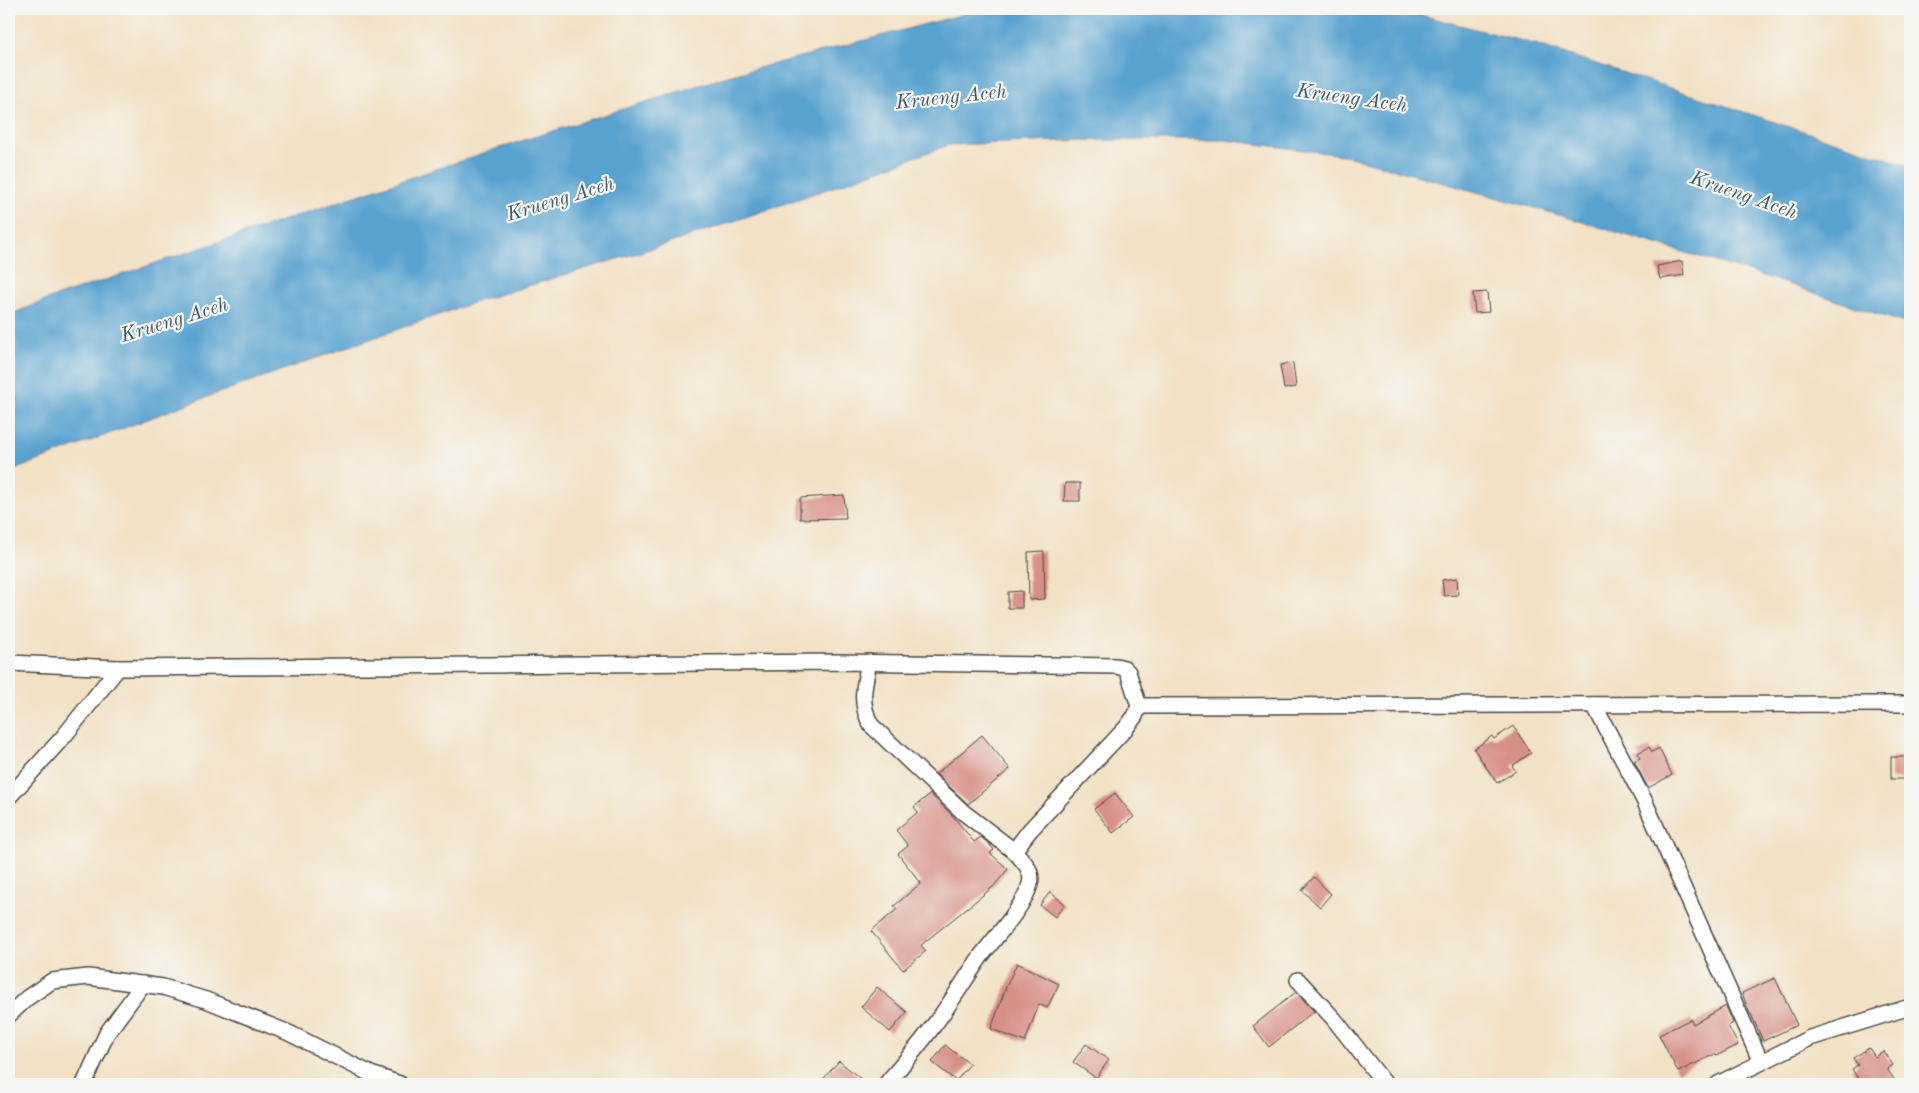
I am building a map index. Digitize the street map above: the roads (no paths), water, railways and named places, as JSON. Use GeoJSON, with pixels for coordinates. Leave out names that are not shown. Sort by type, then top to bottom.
{"type":"FeatureCollection","features":[{"type":"Feature","properties":{"kind":"street"},"geometry":{"type":"LineString","coordinates":[[869,662],[862,700],[864,713],[871,725],[963,812],[1014,851],[1027,865],[1031,875],[1030,884],[1007,923],[934,1026],[886,1084]]}},
{"type":"Feature","properties":{"kind":"street"},"geometry":{"type":"LineString","coordinates":[[9,663],[118,668],[869,662],[1116,666],[1124,668],[1128,672],[1139,706],[1135,716],[1126,728],[1030,830],[1014,851]]}},
{"type":"Feature","properties":{"kind":"street"},"geometry":{"type":"LineString","coordinates":[[9,797],[65,735],[118,668]]}},
{"type":"Feature","properties":{"kind":"street"},"geometry":{"type":"LineString","coordinates":[[1139,706],[1910,704]]}},
{"type":"Feature","properties":{"kind":"street"},"geometry":{"type":"LineString","coordinates":[[1594,705],[1644,800],[1761,1062]]}},
{"type":"Feature","properties":{"kind":"street"},"geometry":{"type":"LineString","coordinates":[[9,1015],[27,998],[52,981],[88,977],[143,984],[180,991],[289,1032],[371,1074],[400,1084]]}},
{"type":"Feature","properties":{"kind":"street"},"geometry":{"type":"LineString","coordinates":[[1298,980],[1334,1020],[1385,1084]]}},
{"type":"Feature","properties":{"kind":"street"},"geometry":{"type":"LineString","coordinates":[[84,1084],[107,1033],[143,984]]}},
{"type":"Feature","properties":{"kind":"street"},"geometry":{"type":"LineString","coordinates":[[1726,1082],[1810,1038],[1910,1007]]}},
{"type":"Feature","properties":{"kind":"water","name":"Krueng Aceh"},"geometry":{"type":"Polygon","coordinates":[[[983,9],[1397,9],[1538,45],[1910,166],[1910,325],[1764,276],[1542,210],[1343,155],[1225,140],[1087,140],[948,145],[670,243],[478,301],[182,406],[9,472],[9,315],[46,300],[499,148],[728,76],[983,9]]]}}]}
